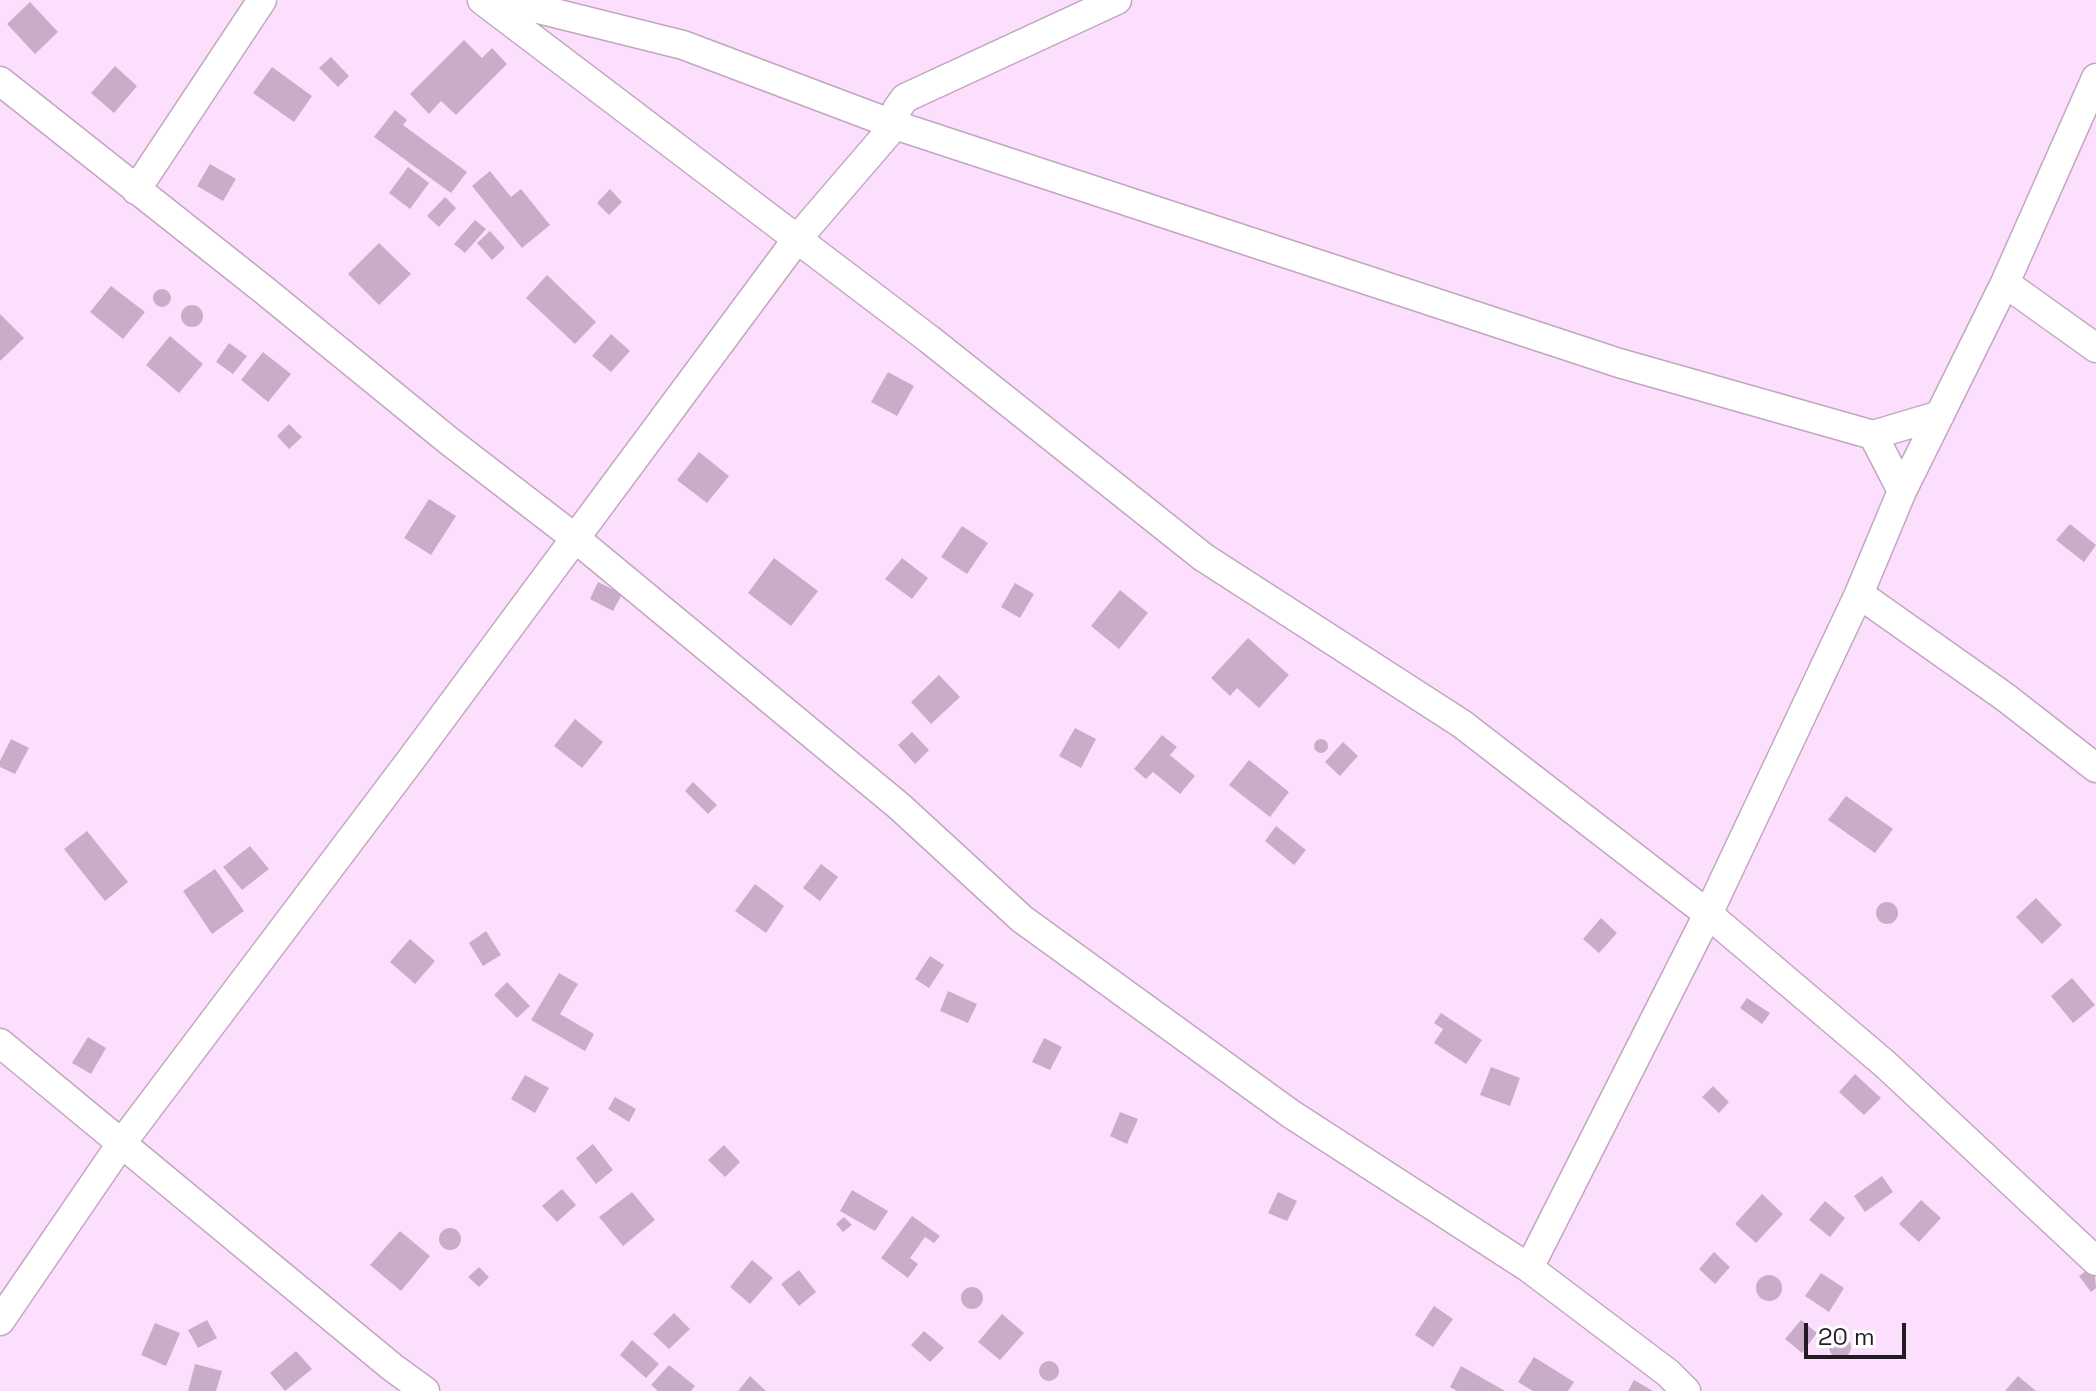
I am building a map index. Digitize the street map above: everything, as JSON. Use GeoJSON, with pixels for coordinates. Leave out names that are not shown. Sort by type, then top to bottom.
{"type":"FeatureCollection","features":[{"type":"Feature","properties":{"kind":"street"},"geometry":{"type":"LineString","coordinates":[[136,190],[262,0]]}},
{"type":"Feature","properties":{"kind":"street"},"geometry":{"type":"LineString","coordinates":[[482,0],[929,339],[1203,557],[1462,724],[1708,914],[1885,1064],[2096,1261]]}},
{"type":"Feature","properties":{"kind":"street"},"geometry":{"type":"LineString","coordinates":[[502,0],[683,45],[895,125],[1619,363],[1873,435],[1940,415]]}},
{"type":"Feature","properties":{"kind":"street"},"geometry":{"type":"LineString","coordinates":[[0,1321],[121,1144],[797,239],[895,125],[897,109],[905,98],[1117,0]]}},
{"type":"Feature","properties":{"kind":"street"},"geometry":{"type":"LineString","coordinates":[[1529,1268],[1708,914],[1859,594],[1902,491],[2005,283],[2096,78]]}},
{"type":"Feature","properties":{"kind":"street"},"geometry":{"type":"LineString","coordinates":[[0,81],[449,441],[575,538],[899,806],[1022,919],[1291,1114],[1529,1268],[1668,1373],[1686,1391]]}},
{"type":"Feature","properties":{"kind":"street"},"geometry":{"type":"LineString","coordinates":[[2005,283],[2096,348]]}},
{"type":"Feature","properties":{"kind":"street"},"geometry":{"type":"LineString","coordinates":[[1873,435],[1902,491]]}},
{"type":"Feature","properties":{"kind":"street"},"geometry":{"type":"LineString","coordinates":[[1859,594],[2005,697],[2096,768]]}},
{"type":"Feature","properties":{"kind":"street"},"geometry":{"type":"LineString","coordinates":[[0,1043],[121,1144],[385,1379],[425,1391]]}},
{"type":"Feature","properties":{"kind":"building"},"geometry":{"type":"Polygon","coordinates":[[[30,2],[58,32],[35,54],[7,24],[30,2]]]}},
{"type":"Feature","properties":{"kind":"building"},"geometry":{"type":"Polygon","coordinates":[[[464,40],[482,58],[492,48],[507,64],[456,115],[441,101],[429,114],[410,94],[464,40]]]}},
{"type":"Feature","properties":{"kind":"building"},"geometry":{"type":"Polygon","coordinates":[[[331,57],[349,76],[338,87],[319,68],[331,57]]]}},
{"type":"Feature","properties":{"kind":"building"},"geometry":{"type":"Polygon","coordinates":[[[115,66],[137,86],[114,113],[91,93],[115,66]]]}},
{"type":"Feature","properties":{"kind":"building"},"geometry":{"type":"Polygon","coordinates":[[[272,67],[312,96],[294,122],[253,93],[272,67]]]}},
{"type":"Feature","properties":{"kind":"building"},"geometry":{"type":"Polygon","coordinates":[[[395,110],[407,120],[403,125],[467,172],[451,193],[374,137],[395,110]]]}},
{"type":"Feature","properties":{"kind":"building"},"geometry":{"type":"Polygon","coordinates":[[[210,164],[236,179],[223,201],[197,186],[210,164]]]}},
{"type":"Feature","properties":{"kind":"building"},"geometry":{"type":"Polygon","coordinates":[[[408,167],[429,183],[410,209],[389,193],[408,167]]]}},
{"type":"Feature","properties":{"kind":"building"},"geometry":{"type":"Polygon","coordinates":[[[490,171],[511,197],[521,189],[550,225],[522,248],[472,186],[490,171]]]}},
{"type":"Feature","properties":{"kind":"building"},"geometry":{"type":"Polygon","coordinates":[[[610,189],[622,202],[609,215],[597,203],[610,189]]]}},
{"type":"Feature","properties":{"kind":"building"},"geometry":{"type":"Polygon","coordinates":[[[445,197],[456,208],[439,227],[427,216],[445,197]]]}},
{"type":"Feature","properties":{"kind":"building"},"geometry":{"type":"Polygon","coordinates":[[[475,220],[486,229],[465,253],[454,244],[475,220]]]}},
{"type":"Feature","properties":{"kind":"building"},"geometry":{"type":"Polygon","coordinates":[[[490,231],[505,248],[492,260],[477,243],[490,231]]]}},
{"type":"Feature","properties":{"kind":"building"},"geometry":{"type":"Polygon","coordinates":[[[379,243],[411,274],[379,305],[348,274],[379,243]]]}},
{"type":"Feature","properties":{"kind":"building"},"geometry":{"type":"Polygon","coordinates":[[[547,275],[596,322],[575,344],[526,298],[547,275]]]}},
{"type":"Feature","properties":{"kind":"building"},"geometry":{"type":"Polygon","coordinates":[[[111,286],[145,312],[123,339],[90,312],[111,286]]]}},
{"type":"Feature","properties":{"kind":"building"},"geometry":{"type":"Polygon","coordinates":[[[158,289],[166,289],[171,298],[169,305],[158,307],[153,302],[153,294],[158,289]]]}},
{"type":"Feature","properties":{"kind":"building"},"geometry":{"type":"Polygon","coordinates":[[[192,305],[200,308],[203,316],[200,324],[192,327],[184,324],[181,316],[184,308],[192,305]]]}},
{"type":"Feature","properties":{"kind":"building"},"geometry":{"type":"Polygon","coordinates":[[[0,314],[24,338],[0,361],[0,314]]]}},
{"type":"Feature","properties":{"kind":"building"},"geometry":{"type":"Polygon","coordinates":[[[611,334],[630,351],[611,372],[592,356],[611,334]]]}},
{"type":"Feature","properties":{"kind":"building"},"geometry":{"type":"Polygon","coordinates":[[[170,336],[203,364],[179,393],[146,365],[170,336]]]}},
{"type":"Feature","properties":{"kind":"building"},"geometry":{"type":"Polygon","coordinates":[[[229,343],[247,356],[233,374],[216,362],[229,343]]]}},
{"type":"Feature","properties":{"kind":"building"},"geometry":{"type":"Polygon","coordinates":[[[263,352],[291,374],[268,402],[241,380],[263,352]]]}},
{"type":"Feature","properties":{"kind":"building"},"geometry":{"type":"Polygon","coordinates":[[[888,372],[914,386],[897,416],[871,402],[888,372]]]}},
{"type":"Feature","properties":{"kind":"building"},"geometry":{"type":"Polygon","coordinates":[[[289,424],[302,437],[289,449],[277,436],[289,424]]]}},
{"type":"Feature","properties":{"kind":"building"},"geometry":{"type":"Polygon","coordinates":[[[699,452],[729,476],[707,503],[677,480],[699,452]]]}},
{"type":"Feature","properties":{"kind":"building"},"geometry":{"type":"Polygon","coordinates":[[[429,499],[456,516],[431,555],[404,538],[429,499]]]}},
{"type":"Feature","properties":{"kind":"building"},"geometry":{"type":"Polygon","coordinates":[[[2070,524],[2096,545],[2084,562],[2056,540],[2070,524]]]}},
{"type":"Feature","properties":{"kind":"building"},"geometry":{"type":"Polygon","coordinates":[[[962,526],[988,543],[967,574],[941,557],[962,526]]]}},
{"type":"Feature","properties":{"kind":"building"},"geometry":{"type":"Polygon","coordinates":[[[774,558],[818,591],[791,626],[748,593],[774,558]]]}},
{"type":"Feature","properties":{"kind":"building"},"geometry":{"type":"Polygon","coordinates":[[[902,558],[928,578],[912,599],[885,579],[902,558]]]}},
{"type":"Feature","properties":{"kind":"building"},"geometry":{"type":"Polygon","coordinates":[[[598,582],[622,594],[613,611],[590,599],[598,582]]]}},
{"type":"Feature","properties":{"kind":"building"},"geometry":{"type":"Polygon","coordinates":[[[1015,583],[1034,594],[1020,618],[1001,607],[1015,583]]]}},
{"type":"Feature","properties":{"kind":"building"},"geometry":{"type":"Polygon","coordinates":[[[1120,590],[1148,613],[1119,649],[1091,626],[1120,590]]]}},
{"type":"Feature","properties":{"kind":"building"},"geometry":{"type":"Polygon","coordinates":[[[1248,638],[1289,675],[1259,708],[1237,688],[1230,696],[1211,678],[1248,638]]]}},
{"type":"Feature","properties":{"kind":"building"},"geometry":{"type":"Polygon","coordinates":[[[939,675],[960,697],[931,724],[911,702],[939,675]]]}},
{"type":"Feature","properties":{"kind":"building"},"geometry":{"type":"Polygon","coordinates":[[[575,719],[603,742],[582,768],[554,746],[575,719]]]}},
{"type":"Feature","properties":{"kind":"building"},"geometry":{"type":"Polygon","coordinates":[[[1075,728],[1096,739],[1081,768],[1059,756],[1075,728]]]}},
{"type":"Feature","properties":{"kind":"building"},"geometry":{"type":"Polygon","coordinates":[[[912,732],[929,750],[915,764],[898,745],[912,732]]]}},
{"type":"Feature","properties":{"kind":"building"},"geometry":{"type":"Polygon","coordinates":[[[1162,735],[1177,747],[1170,755],[1195,776],[1180,794],[1153,772],[1146,779],[1134,769],[1162,735]]]}},
{"type":"Feature","properties":{"kind":"building"},"geometry":{"type":"Polygon","coordinates":[[[11,739],[29,748],[15,774],[0,767],[11,739]]]}},
{"type":"Feature","properties":{"kind":"building"},"geometry":{"type":"Polygon","coordinates":[[[1321,739],[1328,746],[1321,753],[1314,746],[1321,739]]]}},
{"type":"Feature","properties":{"kind":"building"},"geometry":{"type":"Polygon","coordinates":[[[1343,742],[1358,756],[1340,776],[1325,762],[1343,742]]]}},
{"type":"Feature","properties":{"kind":"building"},"geometry":{"type":"Polygon","coordinates":[[[1249,760],[1289,792],[1270,817],[1229,785],[1249,760]]]}},
{"type":"Feature","properties":{"kind":"building"},"geometry":{"type":"Polygon","coordinates":[[[693,782],[717,805],[708,814],[685,791],[693,782]]]}},
{"type":"Feature","properties":{"kind":"building"},"geometry":{"type":"Polygon","coordinates":[[[1846,796],[1893,829],[1875,853],[1828,820],[1846,796]]]}},
{"type":"Feature","properties":{"kind":"building"},"geometry":{"type":"Polygon","coordinates":[[[1276,826],[1306,850],[1294,865],[1265,841],[1276,826]]]}},
{"type":"Feature","properties":{"kind":"building"},"geometry":{"type":"Polygon","coordinates":[[[87,831],[128,882],[105,901],[64,849],[87,831]]]}},
{"type":"Feature","properties":{"kind":"building"},"geometry":{"type":"Polygon","coordinates":[[[250,846],[269,869],[242,890],[223,867],[250,846]]]}},
{"type":"Feature","properties":{"kind":"building"},"geometry":{"type":"Polygon","coordinates":[[[821,864],[838,877],[820,901],[803,888],[821,864]]]}},
{"type":"Feature","properties":{"kind":"building"},"geometry":{"type":"Polygon","coordinates":[[[215,869],[244,911],[212,934],[183,891],[215,869]]]}},
{"type":"Feature","properties":{"kind":"building"},"geometry":{"type":"Polygon","coordinates":[[[755,884],[784,906],[766,933],[735,911],[755,884]]]}},
{"type":"Feature","properties":{"kind":"building"},"geometry":{"type":"Polygon","coordinates":[[[2036,898],[2062,925],[2042,944],[2016,917],[2036,898]]]}},
{"type":"Feature","properties":{"kind":"building"},"geometry":{"type":"Polygon","coordinates":[[[1887,902],[1895,905],[1898,913],[1895,921],[1887,924],[1879,921],[1876,913],[1879,905],[1887,902]]]}},
{"type":"Feature","properties":{"kind":"building"},"geometry":{"type":"Polygon","coordinates":[[[1601,918],[1617,933],[1599,953],[1583,939],[1601,918]]]}},
{"type":"Feature","properties":{"kind":"building"},"geometry":{"type":"Polygon","coordinates":[[[486,931],[501,955],[483,966],[469,943],[486,931]]]}},
{"type":"Feature","properties":{"kind":"building"},"geometry":{"type":"Polygon","coordinates":[[[410,939],[435,961],[415,984],[390,962],[410,939]]]}},
{"type":"Feature","properties":{"kind":"building"},"geometry":{"type":"Polygon","coordinates":[[[930,956],[944,965],[929,988],[915,979],[930,956]]]}},
{"type":"Feature","properties":{"kind":"building"},"geometry":{"type":"Polygon","coordinates":[[[559,973],[578,984],[560,1014],[594,1034],[585,1051],[531,1020],[559,973]]]}},
{"type":"Feature","properties":{"kind":"building"},"geometry":{"type":"Polygon","coordinates":[[[2072,978],[2095,1005],[2073,1023],[2051,996],[2072,978]]]}},
{"type":"Feature","properties":{"kind":"building"},"geometry":{"type":"Polygon","coordinates":[[[507,982],[530,1006],[517,1018],[494,995],[507,982]]]}},
{"type":"Feature","properties":{"kind":"building"},"geometry":{"type":"Polygon","coordinates":[[[948,991],[977,1004],[968,1023],[940,1011],[948,991]]]}},
{"type":"Feature","properties":{"kind":"building"},"geometry":{"type":"Polygon","coordinates":[[[1747,998],[1770,1013],[1762,1024],[1740,1008],[1747,998]]]}},
{"type":"Feature","properties":{"kind":"building"},"geometry":{"type":"Polygon","coordinates":[[[1441,1013],[1482,1040],[1466,1064],[1434,1043],[1443,1029],[1434,1023],[1441,1013]]]}},
{"type":"Feature","properties":{"kind":"building"},"geometry":{"type":"Polygon","coordinates":[[[88,1037],[106,1048],[91,1074],[72,1063],[88,1037]]]}},
{"type":"Feature","properties":{"kind":"building"},"geometry":{"type":"Polygon","coordinates":[[[1044,1038],[1062,1047],[1050,1070],[1032,1062],[1044,1038]]]}},
{"type":"Feature","properties":{"kind":"building"},"geometry":{"type":"Polygon","coordinates":[[[1491,1067],[1520,1078],[1510,1106],[1480,1095],[1491,1067]]]}},
{"type":"Feature","properties":{"kind":"building"},"geometry":{"type":"Polygon","coordinates":[[[1855,1074],[1881,1098],[1864,1115],[1839,1092],[1855,1074]]]}},
{"type":"Feature","properties":{"kind":"building"},"geometry":{"type":"Polygon","coordinates":[[[525,1075],[549,1088],[535,1113],[511,1099],[525,1075]]]}},
{"type":"Feature","properties":{"kind":"building"},"geometry":{"type":"Polygon","coordinates":[[[1713,1086],[1729,1102],[1719,1113],[1702,1097],[1713,1086]]]}},
{"type":"Feature","properties":{"kind":"building"},"geometry":{"type":"Polygon","coordinates":[[[615,1097],[636,1109],[629,1122],[608,1109],[615,1097]]]}},
{"type":"Feature","properties":{"kind":"building"},"geometry":{"type":"Polygon","coordinates":[[[1120,1112],[1138,1119],[1127,1144],[1110,1136],[1120,1112]]]}},
{"type":"Feature","properties":{"kind":"building"},"geometry":{"type":"Polygon","coordinates":[[[593,1144],[613,1170],[596,1184],[576,1158],[593,1144]]]}},
{"type":"Feature","properties":{"kind":"building"},"geometry":{"type":"Polygon","coordinates":[[[724,1145],[740,1162],[725,1177],[708,1160],[724,1145]]]}},
{"type":"Feature","properties":{"kind":"building"},"geometry":{"type":"Polygon","coordinates":[[[1882,1176],[1893,1192],[1865,1212],[1854,1196],[1882,1176]]]}},
{"type":"Feature","properties":{"kind":"building"},"geometry":{"type":"Polygon","coordinates":[[[562,1189],[576,1205],[557,1222],[542,1206],[562,1189]]]}},
{"type":"Feature","properties":{"kind":"building"},"geometry":{"type":"Polygon","coordinates":[[[852,1190],[888,1211],[875,1231],[840,1211],[852,1190]]]}},
{"type":"Feature","properties":{"kind":"building"},"geometry":{"type":"Polygon","coordinates":[[[632,1192],[655,1220],[623,1246],[599,1217],[632,1192]]]}},
{"type":"Feature","properties":{"kind":"building"},"geometry":{"type":"Polygon","coordinates":[[[1278,1192],[1297,1201],[1287,1221],[1268,1213],[1278,1192]]]}},
{"type":"Feature","properties":{"kind":"building"},"geometry":{"type":"Polygon","coordinates":[[[1762,1194],[1783,1214],[1756,1243],[1735,1224],[1762,1194]]]}},
{"type":"Feature","properties":{"kind":"building"},"geometry":{"type":"Polygon","coordinates":[[[1921,1200],[1941,1218],[1919,1242],[1899,1224],[1921,1200]]]}},
{"type":"Feature","properties":{"kind":"building"},"geometry":{"type":"Polygon","coordinates":[[[1825,1201],[1845,1218],[1830,1237],[1809,1220],[1825,1201]]]}},
{"type":"Feature","properties":{"kind":"building"},"geometry":{"type":"Polygon","coordinates":[[[912,1216],[940,1236],[934,1243],[925,1237],[910,1258],[918,1264],[908,1278],[881,1258],[912,1216]]]}},
{"type":"Feature","properties":{"kind":"building"},"geometry":{"type":"Polygon","coordinates":[[[844,1217],[852,1225],[843,1232],[836,1224],[844,1217]]]}},
{"type":"Feature","properties":{"kind":"building"},"geometry":{"type":"Polygon","coordinates":[[[450,1228],[458,1231],[461,1239],[458,1247],[450,1250],[442,1247],[439,1239],[442,1231],[450,1228]]]}},
{"type":"Feature","properties":{"kind":"building"},"geometry":{"type":"Polygon","coordinates":[[[400,1231],[430,1256],[401,1291],[370,1265],[400,1231]]]}},
{"type":"Feature","properties":{"kind":"building"},"geometry":{"type":"Polygon","coordinates":[[[1714,1252],[1730,1267],[1715,1284],[1699,1269],[1714,1252]]]}},
{"type":"Feature","properties":{"kind":"building"},"geometry":{"type":"Polygon","coordinates":[[[752,1260],[773,1278],[750,1304],[730,1287],[752,1260]]]}},
{"type":"Feature","properties":{"kind":"building"},"geometry":{"type":"Polygon","coordinates":[[[2094,1265],[2096,1288],[2091,1292],[2079,1276],[2094,1265]]]}},
{"type":"Feature","properties":{"kind":"building"},"geometry":{"type":"Polygon","coordinates":[[[479,1267],[489,1277],[479,1287],[468,1277],[479,1267]]]}},
{"type":"Feature","properties":{"kind":"building"},"geometry":{"type":"Polygon","coordinates":[[[799,1270],[816,1292],[799,1306],[781,1284],[799,1270]]]}},
{"type":"Feature","properties":{"kind":"building"},"geometry":{"type":"Polygon","coordinates":[[[1821,1273],[1844,1288],[1829,1312],[1805,1296],[1821,1273]]]}},
{"type":"Feature","properties":{"kind":"building"},"geometry":{"type":"Polygon","coordinates":[[[1769,1275],[1778,1279],[1782,1288],[1778,1297],[1769,1301],[1760,1297],[1756,1288],[1760,1279],[1769,1275]]]}},
{"type":"Feature","properties":{"kind":"building"},"geometry":{"type":"Polygon","coordinates":[[[972,1287],[980,1290],[983,1298],[980,1306],[972,1309],[964,1306],[961,1298],[964,1290],[972,1287]]]}},
{"type":"Feature","properties":{"kind":"building"},"geometry":{"type":"Polygon","coordinates":[[[1434,1306],[1453,1319],[1433,1347],[1415,1335],[1434,1306]]]}},
{"type":"Feature","properties":{"kind":"building"},"geometry":{"type":"Polygon","coordinates":[[[674,1313],[690,1329],[669,1349],[653,1334],[674,1313]]]}},
{"type":"Feature","properties":{"kind":"building"},"geometry":{"type":"Polygon","coordinates":[[[1002,1314],[1024,1333],[1000,1360],[978,1342],[1002,1314]]]}},
{"type":"Feature","properties":{"kind":"building"},"geometry":{"type":"Polygon","coordinates":[[[207,1320],[217,1338],[198,1348],[188,1330],[207,1320]]]}},
{"type":"Feature","properties":{"kind":"building"},"geometry":{"type":"Polygon","coordinates":[[[1801,1320],[1817,1333],[1802,1353],[1785,1339],[1801,1320]]]}},
{"type":"Feature","properties":{"kind":"building"},"geometry":{"type":"Polygon","coordinates":[[[155,1323],[180,1333],[166,1366],[141,1355],[155,1323]]]}},
{"type":"Feature","properties":{"kind":"building"},"geometry":{"type":"Polygon","coordinates":[[[924,1331],[944,1348],[930,1362],[911,1345],[924,1331]]]}},
{"type":"Feature","properties":{"kind":"building"},"geometry":{"type":"Polygon","coordinates":[[[1840,1336],[1848,1339],[1851,1347],[1848,1355],[1840,1358],[1832,1355],[1829,1347],[1832,1339],[1840,1336]]]}},
{"type":"Feature","properties":{"kind":"building"},"geometry":{"type":"Polygon","coordinates":[[[632,1340],[659,1364],[646,1378],[620,1355],[632,1340]]]}},
{"type":"Feature","properties":{"kind":"building"},"geometry":{"type":"Polygon","coordinates":[[[296,1351],[312,1369],[285,1391],[270,1373],[296,1351]]]}},
{"type":"Feature","properties":{"kind":"building"},"geometry":{"type":"Polygon","coordinates":[[[1534,1357],[1574,1382],[1568,1391],[1533,1391],[1518,1382],[1534,1357]]]}},
{"type":"Feature","properties":{"kind":"building"},"geometry":{"type":"Polygon","coordinates":[[[1049,1361],[1056,1364],[1059,1371],[1056,1378],[1049,1381],[1042,1378],[1039,1371],[1042,1364],[1049,1361]]]}},
{"type":"Feature","properties":{"kind":"building"},"geometry":{"type":"Polygon","coordinates":[[[195,1364],[222,1371],[216,1391],[188,1391],[195,1364]]]}},
{"type":"Feature","properties":{"kind":"building"},"geometry":{"type":"Polygon","coordinates":[[[669,1365],[695,1386],[691,1391],[658,1391],[651,1385],[669,1365]]]}},
{"type":"Feature","properties":{"kind":"building"},"geometry":{"type":"Polygon","coordinates":[[[1461,1366],[1505,1391],[1457,1391],[1450,1387],[1461,1366]]]}},
{"type":"Feature","properties":{"kind":"building"},"geometry":{"type":"Polygon","coordinates":[[[750,1376],[766,1391],[738,1391],[750,1376]]]}},
{"type":"Feature","properties":{"kind":"building"},"geometry":{"type":"Polygon","coordinates":[[[2018,1376],[2036,1391],[2005,1391],[2018,1376]]]}},
{"type":"Feature","properties":{"kind":"building"},"geometry":{"type":"Polygon","coordinates":[[[1634,1380],[1653,1391],[1628,1391],[1634,1380]]]}}]}
